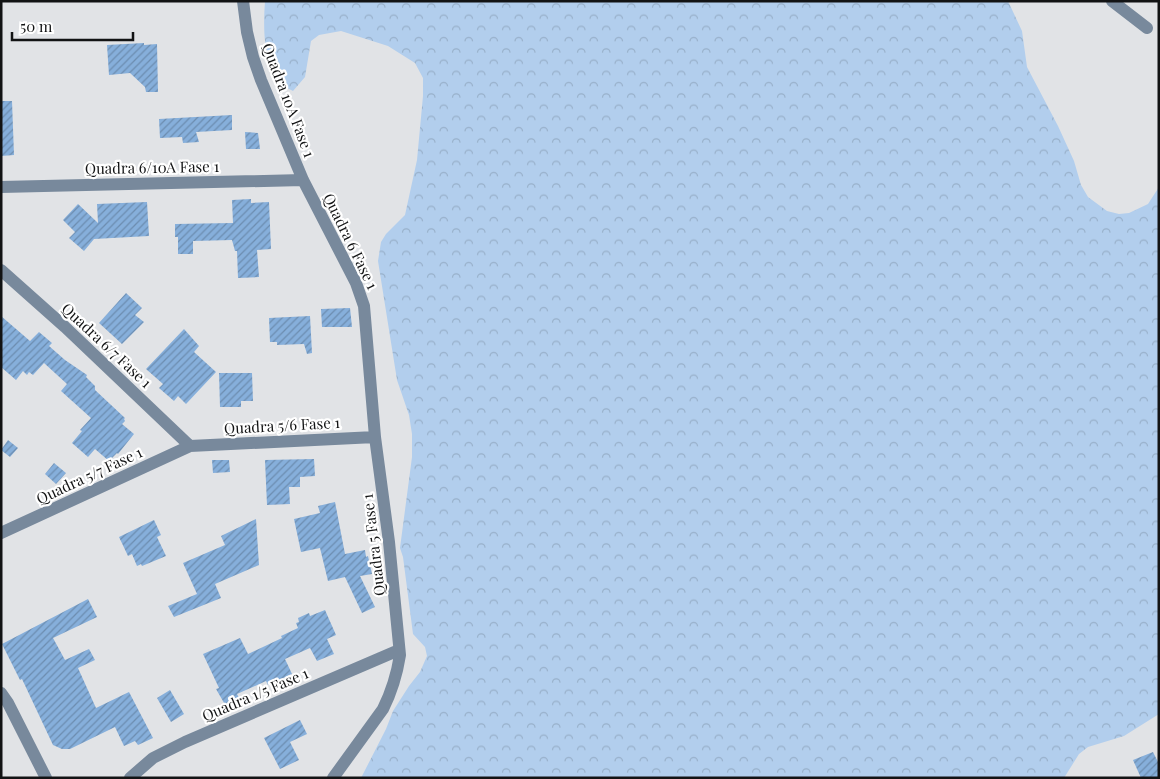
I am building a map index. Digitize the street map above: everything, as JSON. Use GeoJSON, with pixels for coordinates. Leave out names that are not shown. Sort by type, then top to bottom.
{"type":"FeatureCollection","features":[{"type":"Feature","properties":{"kind":"street","name":"Quadra 10A Fase 1"},"geometry":{"type":"LineString","coordinates":[[243,1],[247,32],[253,57],[303,180]]}},
{"type":"Feature","properties":{"kind":"street"},"geometry":{"type":"LineString","coordinates":[[1112,1],[1147,28]]}},
{"type":"Feature","properties":{"kind":"street","name":"Quadra 6/10A Fase 1"},"geometry":{"type":"LineString","coordinates":[[1,187],[303,180]]}},
{"type":"Feature","properties":{"kind":"street","name":"Quadra 6 Fase 1"},"geometry":{"type":"LineString","coordinates":[[303,180],[356,283],[364,306],[375,437]]}},
{"type":"Feature","properties":{"kind":"street","name":"Quadra 6/7 Fase 1"},"geometry":{"type":"LineString","coordinates":[[1,270],[65,327],[190,446]]}},
{"type":"Feature","properties":{"kind":"street","name":"Quadra 5/6 Fase 1"},"geometry":{"type":"LineString","coordinates":[[190,446],[375,437]]}},
{"type":"Feature","properties":{"kind":"street","name":"Quadra 5 Fase 1"},"geometry":{"type":"LineString","coordinates":[[333,778],[383,709],[397,673],[399,650],[390,550],[375,437]]}},
{"type":"Feature","properties":{"kind":"street","name":"Quadra 5/7 Fase 1"},"geometry":{"type":"LineString","coordinates":[[1,534],[190,446]]}},
{"type":"Feature","properties":{"kind":"street","name":"Quadra 1/5 Fase 1"},"geometry":{"type":"LineString","coordinates":[[130,778],[153,758],[185,742],[399,650]]}},
{"type":"Feature","properties":{"kind":"street"},"geometry":{"type":"LineString","coordinates":[[1,693],[8,703],[46,778]]}},
{"type":"Feature","properties":{"kind":"green space"},"geometry":{"type":"Polygon","coordinates":[[[265,1],[1008,1],[1022,31],[1027,67],[1058,126],[1074,161],[1081,185],[1088,197],[1107,211],[1119,214],[1129,213],[1148,204],[1159,187],[1159,714],[1124,736],[1088,747],[1079,754],[1064,778],[361,778],[393,711],[420,672],[427,656],[425,647],[413,634],[403,557],[400,548],[412,457],[412,434],[409,415],[397,380],[378,261],[381,242],[386,234],[405,215],[417,160],[423,78],[415,63],[388,46],[341,31],[319,35],[311,41],[305,77],[293,91],[275,75],[270,64],[265,39],[265,1]]]}},
{"type":"Feature","properties":{"kind":"building"},"geometry":{"type":"Polygon","coordinates":[[[144,43],[144,45],[157,44],[158,92],[146,92],[145,87],[130,73],[109,75],[107,45],[144,43]]]}},
{"type":"Feature","properties":{"kind":"building"},"geometry":{"type":"Polygon","coordinates":[[[1,101],[12,101],[14,155],[1,156],[1,101]]]}},
{"type":"Feature","properties":{"kind":"building"},"geometry":{"type":"Polygon","coordinates":[[[232,115],[232,130],[196,132],[199,142],[183,143],[182,137],[160,138],[159,119],[232,115]]]}},
{"type":"Feature","properties":{"kind":"building"},"geometry":{"type":"Polygon","coordinates":[[[245,132],[258,133],[260,149],[246,149],[245,132]]]}},
{"type":"Feature","properties":{"kind":"building"},"geometry":{"type":"Polygon","coordinates":[[[251,199],[251,203],[269,202],[271,249],[257,250],[259,277],[238,278],[237,251],[235,251],[232,240],[193,241],[193,254],[178,254],[178,237],[175,237],[175,224],[233,223],[232,200],[251,199]]]}},
{"type":"Feature","properties":{"kind":"building"},"geometry":{"type":"Polygon","coordinates":[[[147,202],[149,236],[94,239],[84,251],[69,238],[75,232],[63,220],[78,204],[98,223],[97,204],[147,202]]]}},
{"type":"Feature","properties":{"kind":"building"},"geometry":{"type":"Polygon","coordinates":[[[126,293],[142,308],[135,315],[144,322],[122,344],[99,323],[126,293]]]}},
{"type":"Feature","properties":{"kind":"building"},"geometry":{"type":"Polygon","coordinates":[[[350,308],[352,327],[322,327],[321,309],[350,308]]]}},
{"type":"Feature","properties":{"kind":"building"},"geometry":{"type":"Polygon","coordinates":[[[1,316],[30,341],[39,332],[52,343],[49,346],[87,375],[86,377],[95,386],[95,390],[125,418],[122,424],[134,434],[118,454],[109,461],[95,449],[88,457],[72,443],[91,418],[61,391],[67,384],[44,363],[33,375],[29,372],[27,375],[23,371],[16,380],[1,367],[1,316]]]}},
{"type":"Feature","properties":{"kind":"building"},"geometry":{"type":"Polygon","coordinates":[[[310,316],[312,353],[307,354],[304,344],[277,345],[277,342],[270,342],[269,318],[310,316]]]}},
{"type":"Feature","properties":{"kind":"building"},"geometry":{"type":"Polygon","coordinates":[[[184,329],[199,346],[194,352],[216,372],[186,404],[178,396],[174,401],[159,388],[163,384],[146,369],[184,329]]]}},
{"type":"Feature","properties":{"kind":"building"},"geometry":{"type":"Polygon","coordinates":[[[219,373],[252,373],[253,401],[241,401],[241,407],[220,407],[219,373]]]}},
{"type":"Feature","properties":{"kind":"building"},"geometry":{"type":"Polygon","coordinates":[[[8,440],[18,448],[10,457],[1,450],[8,440]]]}},
{"type":"Feature","properties":{"kind":"building"},"geometry":{"type":"Polygon","coordinates":[[[314,459],[315,476],[300,477],[300,487],[289,487],[290,504],[267,505],[265,460],[314,459]]]}},
{"type":"Feature","properties":{"kind":"building"},"geometry":{"type":"Polygon","coordinates":[[[212,460],[229,460],[230,472],[213,473],[212,460]]]}},
{"type":"Feature","properties":{"kind":"building"},"geometry":{"type":"Polygon","coordinates":[[[54,463],[66,473],[56,484],[45,474],[54,463]]]}},
{"type":"Feature","properties":{"kind":"building"},"geometry":{"type":"Polygon","coordinates":[[[335,502],[345,554],[365,550],[366,557],[368,556],[372,574],[360,576],[375,607],[362,613],[345,577],[328,581],[320,548],[301,552],[294,519],[320,513],[318,506],[335,502]]]}},
{"type":"Feature","properties":{"kind":"building"},"geometry":{"type":"Polygon","coordinates":[[[256,519],[259,565],[215,584],[221,598],[174,617],[168,606],[197,594],[183,563],[225,545],[221,536],[256,519]]]}},
{"type":"Feature","properties":{"kind":"building"},"geometry":{"type":"Polygon","coordinates":[[[154,520],[161,535],[157,537],[166,556],[142,566],[141,564],[137,566],[132,554],[128,556],[119,537],[154,520]]]}},
{"type":"Feature","properties":{"kind":"building"},"geometry":{"type":"Polygon","coordinates":[[[88,599],[97,617],[53,638],[65,660],[89,649],[95,660],[78,668],[96,708],[129,692],[153,738],[138,745],[135,741],[124,746],[115,727],[70,749],[62,749],[53,745],[22,679],[20,680],[2,644],[88,599]]]}},
{"type":"Feature","properties":{"kind":"building"},"geometry":{"type":"Polygon","coordinates":[[[325,610],[336,635],[327,639],[334,654],[317,661],[310,648],[285,659],[292,674],[268,685],[266,681],[237,694],[241,702],[227,708],[216,689],[219,688],[203,654],[240,638],[248,654],[298,628],[296,623],[299,622],[298,618],[309,613],[310,616],[325,610]]]}},
{"type":"Feature","properties":{"kind":"building"},"geometry":{"type":"Polygon","coordinates":[[[170,690],[184,714],[171,722],[157,698],[170,690]]]}},
{"type":"Feature","properties":{"kind":"building"},"geometry":{"type":"Polygon","coordinates":[[[300,720],[307,734],[290,742],[299,760],[280,769],[264,738],[300,720]]]}},
{"type":"Feature","properties":{"kind":"building"},"geometry":{"type":"Polygon","coordinates":[[[1153,752],[1159,764],[1159,778],[1141,778],[1133,760],[1153,752]]]}}]}
